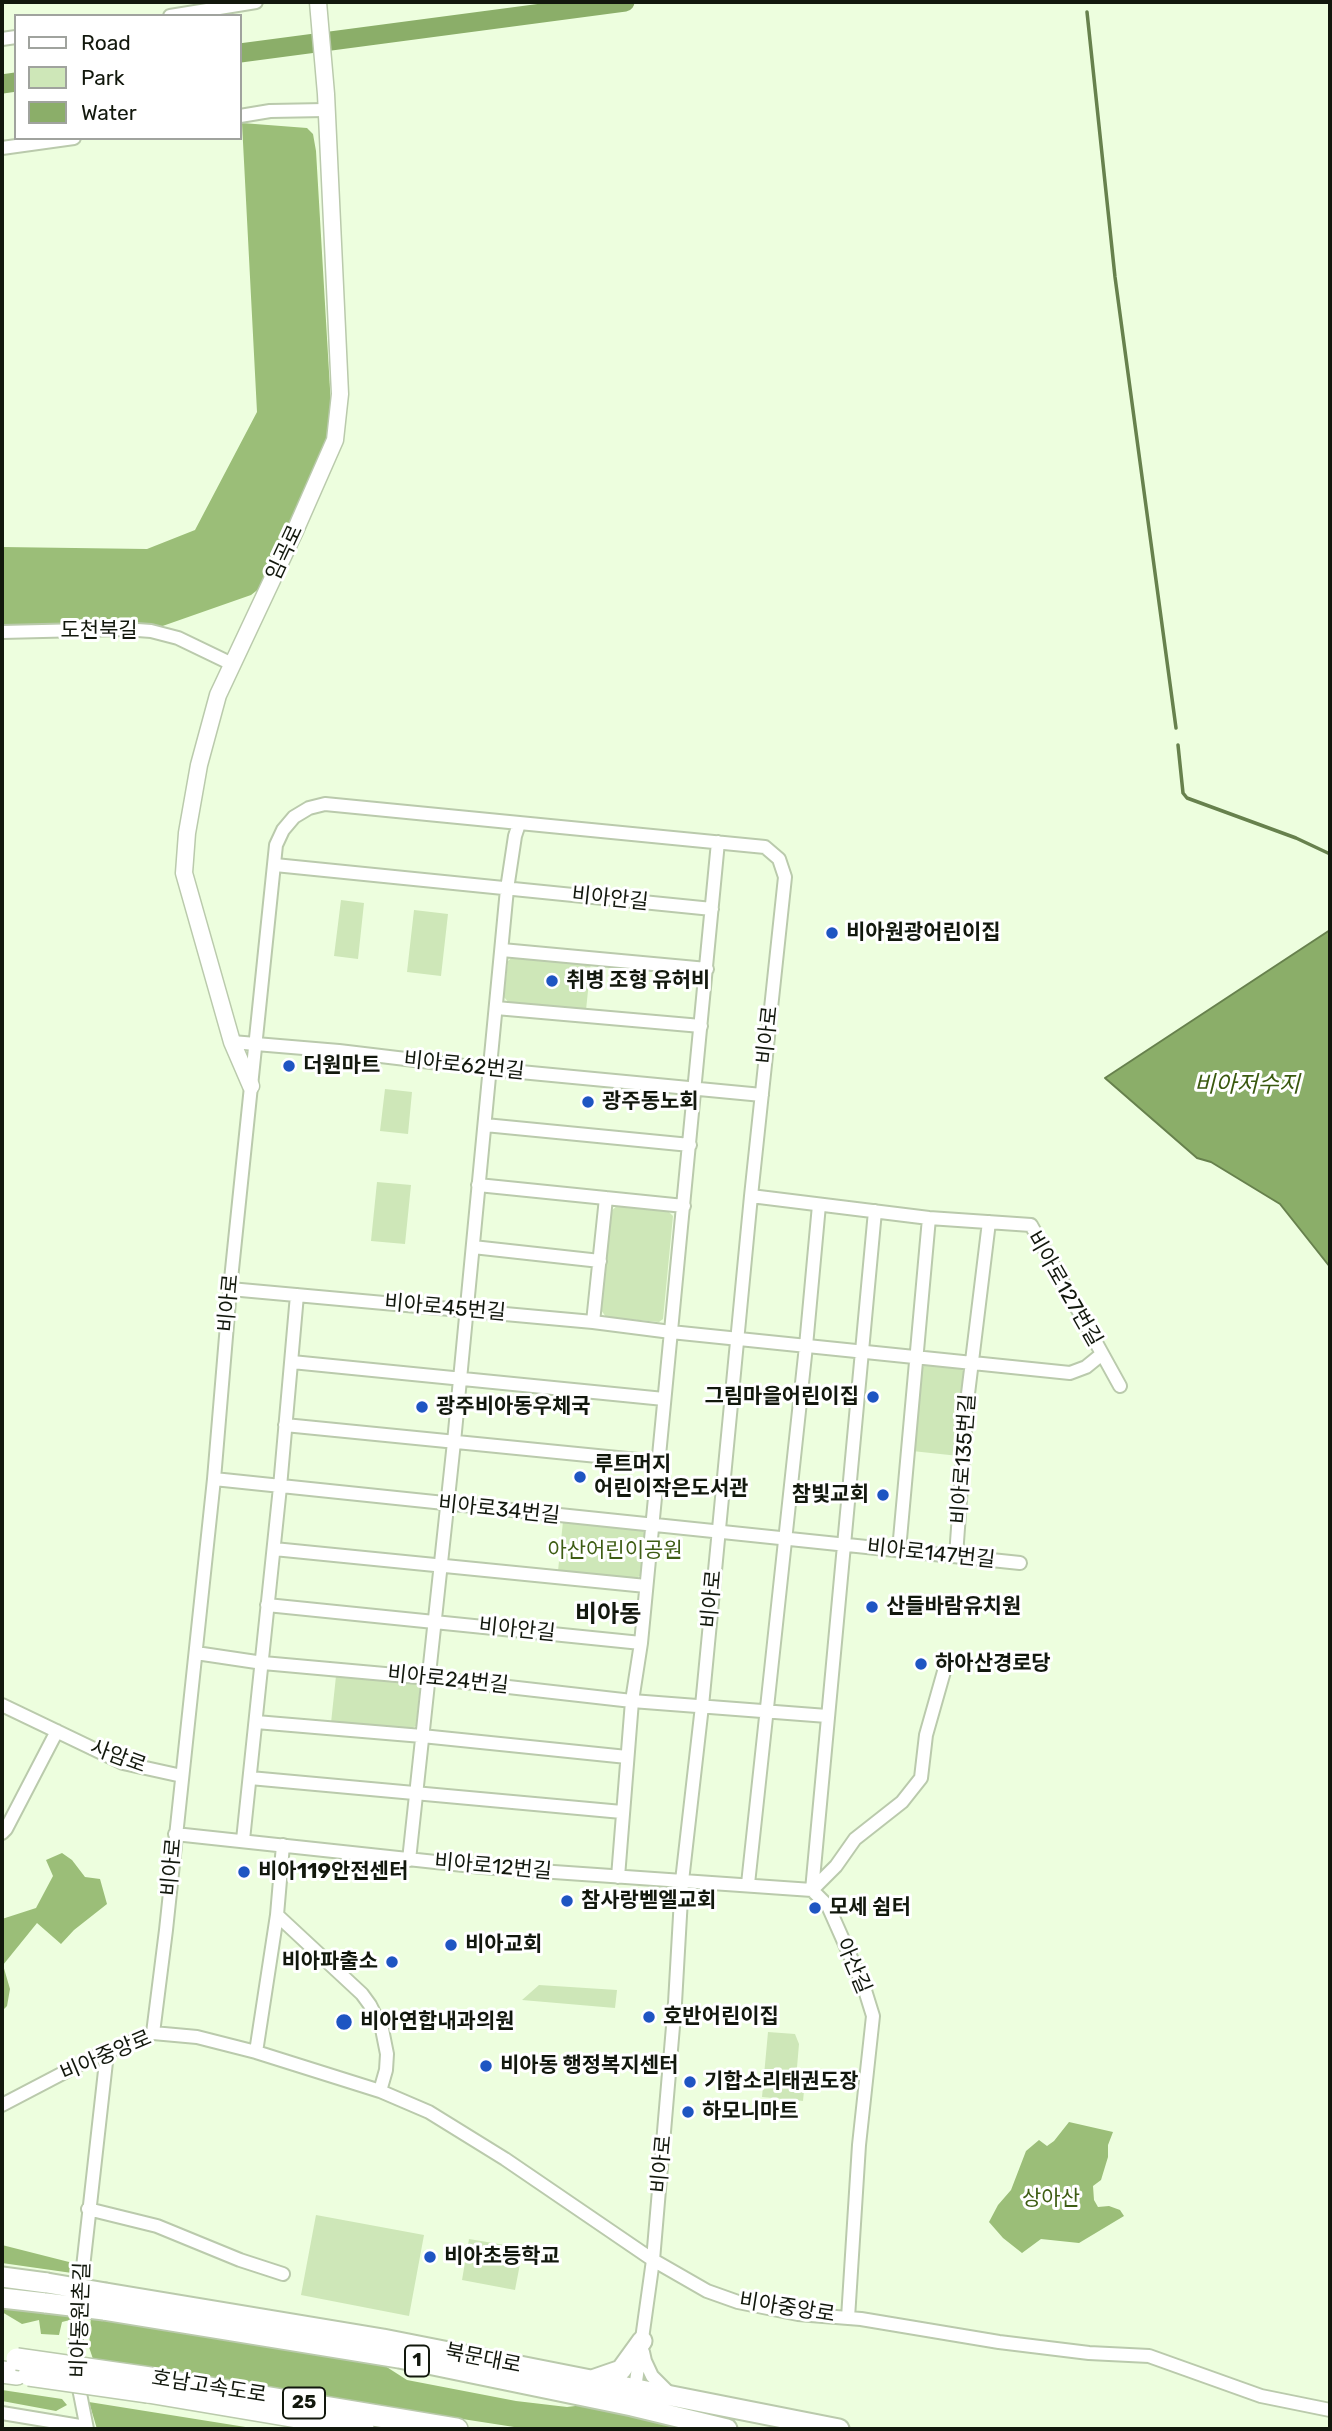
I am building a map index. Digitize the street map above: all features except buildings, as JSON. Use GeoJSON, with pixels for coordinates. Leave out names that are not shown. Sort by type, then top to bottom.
{"type":"FeatureCollection","features":[{"type":"Feature","properties":{"kind":"highway","name":"호남고속도로"},"geometry":{"type":"LineString","coordinates":[[9,2365],[457,2429]]}},
{"type":"Feature","properties":{"kind":"highway","name":"호남고속도로"},"geometry":{"type":"LineString","coordinates":[[149,2385],[372,2429]]}},
{"type":"Feature","properties":{"kind":"main road","name":"임곡로"},"geometry":{"type":"LineString","coordinates":[[251,1086],[232,1042],[184,873],[187,833],[199,765],[218,695],[296,531],[335,440],[340,394],[326,102],[318,4]]}},
{"type":"Feature","properties":{"kind":"main road","name":"북문대로"},"geometry":{"type":"LineString","coordinates":[[2,2277],[46,2293],[383,2339],[591,2380],[722,2429]]}},
{"type":"Feature","properties":{"kind":"main road","name":"북문대로"},"geometry":{"type":"LineString","coordinates":[[2,2298],[46,2293]]}},
{"type":"Feature","properties":{"kind":"main road","name":"북문대로"},"geometry":{"type":"LineString","coordinates":[[105,2302],[399,2358],[634,2398],[673,2396],[839,2429]]}},
{"type":"Feature","properties":{"kind":"main road"},"geometry":{"type":"LineString","coordinates":[[591,2380],[621,2370],[642,2341]]}},
{"type":"Feature","properties":{"kind":"street"},"geometry":{"type":"LineString","coordinates":[[182,14],[256,2]]}},
{"type":"Feature","properties":{"kind":"street"},"geometry":{"type":"LineString","coordinates":[[242,116],[326,102]]}},
{"type":"Feature","properties":{"kind":"street"},"geometry":{"type":"LineString","coordinates":[[2,148],[60,140]]}},
{"type":"Feature","properties":{"kind":"street","name":"도천북길"},"geometry":{"type":"LineString","coordinates":[[2,632],[124,629],[151,632],[178,638],[232,664]]}},
{"type":"Feature","properties":{"kind":"street","name":"비아로"},"geometry":{"type":"LineString","coordinates":[[153,2033],[196,1653],[276,845],[283,830],[294,817],[309,808],[325,804],[765,847],[779,859],[785,877],[682,1881],[676,2003],[653,2260],[634,2398]]}},
{"type":"Feature","properties":{"kind":"street"},"geometry":{"type":"LineString","coordinates":[[409,1860],[454,1441],[508,889],[519,824]]}},
{"type":"Feature","properties":{"kind":"street"},"geometry":{"type":"LineString","coordinates":[[618,1877],[632,1700],[696,1088],[718,842]]}},
{"type":"Feature","properties":{"kind":"street"},"geometry":{"type":"LineString","coordinates":[[275,866],[508,889]]}},
{"type":"Feature","properties":{"kind":"street","name":"비아안길"},"geometry":{"type":"LineString","coordinates":[[508,889],[712,909]]}},
{"type":"Feature","properties":{"kind":"street"},"geometry":{"type":"LineString","coordinates":[[502,950],[707,969]]}},
{"type":"Feature","properties":{"kind":"street"},"geometry":{"type":"LineString","coordinates":[[496,1008],[701,1026]]}},
{"type":"Feature","properties":{"kind":"street","name":"비아로62번길"},"geometry":{"type":"LineString","coordinates":[[232,1042],[762,1095]]}},
{"type":"Feature","properties":{"kind":"street"},"geometry":{"type":"LineString","coordinates":[[485,1125],[690,1145]]}},
{"type":"Feature","properties":{"kind":"street"},"geometry":{"type":"LineString","coordinates":[[478,1185],[684,1206]]}},
{"type":"Feature","properties":{"kind":"street","name":"비아로127번길"},"geometry":{"type":"LineString","coordinates":[[751,1196],[929,1218],[1031,1225],[1120,1386]]}},
{"type":"Feature","properties":{"kind":"street"},"geometry":{"type":"LineString","coordinates":[[593,1322],[606,1198]]}},
{"type":"Feature","properties":{"kind":"street"},"geometry":{"type":"LineString","coordinates":[[748,1884],[806,1346],[818,1205]]}},
{"type":"Feature","properties":{"kind":"street"},"geometry":{"type":"LineString","coordinates":[[843,1545],[875,1211]]}},
{"type":"Feature","properties":{"kind":"street"},"geometry":{"type":"LineString","coordinates":[[899,1550],[929,1218]]}},
{"type":"Feature","properties":{"kind":"street"},"geometry":{"type":"LineString","coordinates":[[972,1362],[989,1222]]}},
{"type":"Feature","properties":{"kind":"street"},"geometry":{"type":"LineString","coordinates":[[472,1247],[600,1261]]}},
{"type":"Feature","properties":{"kind":"street","name":"비아로45번길"},"geometry":{"type":"LineString","coordinates":[[230,1289],[593,1322],[738,1339]]}},
{"type":"Feature","properties":{"kind":"street"},"geometry":{"type":"LineString","coordinates":[[243,1840],[263,1662],[297,1295]]}},
{"type":"Feature","properties":{"kind":"street"},"geometry":{"type":"LineString","coordinates":[[738,1339],[1070,1373],[1086,1367],[1102,1354]]}},
{"type":"Feature","properties":{"kind":"street"},"geometry":{"type":"LineString","coordinates":[[292,1362],[664,1399]]}},
{"type":"Feature","properties":{"kind":"street","name":"비아로135번길"},"geometry":{"type":"LineString","coordinates":[[956,1556],[972,1362]]}},
{"type":"Feature","properties":{"kind":"street"},"geometry":{"type":"LineString","coordinates":[[285,1425],[658,1462]]}},
{"type":"Feature","properties":{"kind":"street","name":"비아로34번길"},"geometry":{"type":"LineString","coordinates":[[214,1479],[718,1532]]}},
{"type":"Feature","properties":{"kind":"street","name":"비아로147번길"},"geometry":{"type":"LineString","coordinates":[[718,1532],[1020,1563]]}},
{"type":"Feature","properties":{"kind":"street","name":"비아로147번길"},"geometry":{"type":"LineString","coordinates":[[813,1890],[843,1545]]}},
{"type":"Feature","properties":{"kind":"street"},"geometry":{"type":"LineString","coordinates":[[274,1549],[646,1586]]}},
{"type":"Feature","properties":{"kind":"street","name":"비아안길"},"geometry":{"type":"LineString","coordinates":[[267,1605],[640,1643]]}},
{"type":"Feature","properties":{"kind":"street","name":"비아로24번길"},"geometry":{"type":"LineString","coordinates":[[196,1653],[702,1706]]}},
{"type":"Feature","properties":{"kind":"street"},"geometry":{"type":"LineString","coordinates":[[813,1890],[836,1866],[855,1839],[902,1802],[921,1778],[926,1735],[944,1668]]}},
{"type":"Feature","properties":{"kind":"street","name":"사암로"},"geometry":{"type":"LineString","coordinates":[[2,1705],[123,1763],[182,1776]]}},
{"type":"Feature","properties":{"kind":"street"},"geometry":{"type":"LineString","coordinates":[[702,1706],[827,1716]]}},
{"type":"Feature","properties":{"kind":"street"},"geometry":{"type":"LineString","coordinates":[[256,1722],[627,1757]]}},
{"type":"Feature","properties":{"kind":"street"},"geometry":{"type":"LineString","coordinates":[[2,1833],[57,1731]]}},
{"type":"Feature","properties":{"kind":"street"},"geometry":{"type":"LineString","coordinates":[[250,1778],[622,1812]]}},
{"type":"Feature","properties":{"kind":"street","name":"비아로12번길"},"geometry":{"type":"LineString","coordinates":[[175,1833],[409,1860],[813,1890]]}},
{"type":"Feature","properties":{"kind":"street"},"geometry":{"type":"LineString","coordinates":[[256,2052],[277,1915],[283,1845]]}},
{"type":"Feature","properties":{"kind":"street","name":"아산길"},"geometry":{"type":"LineString","coordinates":[[813,1890],[828,1906],[864,1987],[873,2016],[859,2145],[848,2318]]}},
{"type":"Feature","properties":{"kind":"street"},"geometry":{"type":"LineString","coordinates":[[277,1915],[362,1994],[370,2005],[382,2029],[387,2054],[380,2091]]}},
{"type":"Feature","properties":{"kind":"street","name":"비아중앙로"},"geometry":{"type":"LineString","coordinates":[[2,2105],[86,2061],[153,2033],[197,2037],[256,2052],[380,2091],[429,2112],[495,2152],[653,2260],[707,2291],[737,2302],[798,2314],[848,2318],[999,2342],[1089,2353],[1149,2356],[1261,2396],[1330,2410]]}},
{"type":"Feature","properties":{"kind":"street","name":"비아동원촌길"},"geometry":{"type":"LineString","coordinates":[[86,2428],[76,2373],[78,2300],[107,2053]]}},
{"type":"Feature","properties":{"kind":"street"},"geometry":{"type":"LineString","coordinates":[[88,2209],[157,2225],[240,2260],[283,2274]]}},
{"type":"Feature","properties":{"kind":"street"},"geometry":{"type":"LineString","coordinates":[[642,2341],[648,2369],[661,2387],[673,2396]]}},
{"type":"Feature","properties":{"kind":"street"},"geometry":{"type":"LineString","coordinates":[[2,2413],[86,2428]]}},
{"type":"Feature","properties":{"kind":"green space"},"geometry":{"type":"Polygon","coordinates":[[[242,123],[307,128],[313,134],[316,151],[331,406],[328,436],[303,498],[260,588],[251,595],[154,629],[2,631],[2,547],[147,549],[195,530],[257,412],[242,123]]]}},
{"type":"Feature","properties":{"kind":"green space"},"geometry":{"type":"Polygon","coordinates":[[[341,900],[364,903],[358,959],[334,956],[341,900]]]}},
{"type":"Feature","properties":{"kind":"green space"},"geometry":{"type":"Polygon","coordinates":[[[414,910],[448,914],[441,976],[407,972],[414,910]]]}},
{"type":"Feature","properties":{"kind":"green space"},"geometry":{"type":"Polygon","coordinates":[[[515,955],[591,962],[586,1010],[510,1004],[504,997],[508,961],[515,955]]]}},
{"type":"Feature","properties":{"kind":"green space"},"geometry":{"type":"Polygon","coordinates":[[[385,1089],[412,1092],[408,1134],[380,1131],[385,1089]]]}},
{"type":"Feature","properties":{"kind":"green space"},"geometry":{"type":"Polygon","coordinates":[[[377,1182],[411,1185],[405,1244],[371,1241],[377,1182]]]}},
{"type":"Feature","properties":{"kind":"green space"},"geometry":{"type":"Polygon","coordinates":[[[617,1206],[667,1210],[673,1216],[663,1319],[659,1322],[606,1317],[601,1310],[610,1212],[617,1206]]]}},
{"type":"Feature","properties":{"kind":"green space"},"geometry":{"type":"Polygon","coordinates":[[[927,1364],[960,1367],[966,1374],[959,1456],[912,1451],[919,1370],[927,1364]]]}},
{"type":"Feature","properties":{"kind":"green space","name":"아산어린이공원"},"geometry":{"type":"Polygon","coordinates":[[[563,1521],[641,1528],[647,1537],[643,1574],[635,1579],[558,1571],[563,1521]]]}},
{"type":"Feature","properties":{"kind":"green space"},"geometry":{"type":"Polygon","coordinates":[[[336,1676],[415,1683],[420,1688],[416,1726],[409,1730],[331,1723],[336,1676]]]}},
{"type":"Feature","properties":{"kind":"green space"},"geometry":{"type":"Polygon","coordinates":[[[62,1853],[72,1860],[85,1877],[100,1879],[107,1904],[61,1944],[37,1923],[3,1965],[10,1989],[7,2006],[2,2011],[2,1919],[36,1908],[53,1876],[46,1860],[62,1853]]]}},
{"type":"Feature","properties":{"kind":"green space"},"geometry":{"type":"Polygon","coordinates":[[[539,1985],[617,1990],[615,2008],[522,2000],[539,1985]]]}},
{"type":"Feature","properties":{"kind":"green space"},"geometry":{"type":"Polygon","coordinates":[[[768,2032],[795,2034],[799,2044],[796,2079],[805,2081],[803,2101],[762,2097],[768,2032]]]}},
{"type":"Feature","properties":{"kind":"green space","name":"상아산"},"geometry":{"type":"Polygon","coordinates":[[[1069,2122],[1113,2132],[1101,2180],[1093,2186],[1094,2200],[1098,2207],[1109,2206],[1120,2210],[1124,2216],[1079,2243],[1041,2239],[1022,2253],[989,2222],[998,2205],[1011,2190],[1026,2151],[1039,2140],[1047,2146],[1069,2122]]]}},
{"type":"Feature","properties":{"kind":"green space"},"geometry":{"type":"Polygon","coordinates":[[[316,2215],[424,2235],[409,2316],[301,2295],[316,2215]]]}},
{"type":"Feature","properties":{"kind":"green space"},"geometry":{"type":"Polygon","coordinates":[[[469,2239],[523,2248],[515,2290],[462,2280],[469,2239]]]}},
{"type":"Feature","properties":{"kind":"green space"},"geometry":{"type":"Polygon","coordinates":[[[2,2245],[73,2263],[72,2273],[2,2263],[2,2245]]]}},
{"type":"Feature","properties":{"kind":"green space"},"geometry":{"type":"Polygon","coordinates":[[[2,2305],[70,2313],[70,2320],[62,2322],[59,2335],[41,2334],[39,2320],[22,2324],[2,2312],[2,2305]]]}},
{"type":"Feature","properties":{"kind":"green space"},"geometry":{"type":"Polygon","coordinates":[[[91,2316],[382,2364],[407,2380],[516,2401],[567,2407],[592,2404],[699,2429],[527,2429],[94,2362],[89,2347],[91,2316]]]}},
{"type":"Feature","properties":{"kind":"green space"},"geometry":{"type":"Polygon","coordinates":[[[2,2390],[62,2399],[67,2405],[56,2411],[2,2401],[2,2390]]]}},
{"type":"Feature","properties":{"kind":"green space"},"geometry":{"type":"Polygon","coordinates":[[[89,2402],[258,2429],[97,2429],[89,2402]]]}},
{"type":"Feature","properties":{"kind":"water","name":"비아저수지"},"geometry":{"type":"Polygon","coordinates":[[[1330,930],[1330,1267],[1280,1204],[1211,1162],[1197,1158],[1105,1078],[1330,930]]]}},
{"type":"Feature","properties":{"kind":"waterway"},"geometry":{"type":"LineString","coordinates":[[242,53],[625,2]]}},
{"type":"Feature","properties":{"kind":"waterway"},"geometry":{"type":"LineString","coordinates":[[1087,12],[1115,277],[1176,728]]}},
{"type":"Feature","properties":{"kind":"waterway"},"geometry":{"type":"LineString","coordinates":[[2,84],[14,82]]}},
{"type":"Feature","properties":{"kind":"waterway"},"geometry":{"type":"LineString","coordinates":[[1178,745],[1183,793],[1187,798],[1296,838],[1330,854]]}},
{"type":"Feature","properties":{"kind":"place","name":"비아원광어린이집"},"geometry":{"type":"Point","coordinates":[832,933]}},
{"type":"Feature","properties":{"kind":"place","name":"취병 조형 유허비"},"geometry":{"type":"Point","coordinates":[552,981]}},
{"type":"Feature","properties":{"kind":"place","name":"더원마트"},"geometry":{"type":"Point","coordinates":[289,1066]}},
{"type":"Feature","properties":{"kind":"place","name":"광주동노회"},"geometry":{"type":"Point","coordinates":[588,1102]}},
{"type":"Feature","properties":{"kind":"place","name":"그림마을어린이집"},"geometry":{"type":"Point","coordinates":[873,1397]}},
{"type":"Feature","properties":{"kind":"place","name":"광주비아동우체국"},"geometry":{"type":"Point","coordinates":[422,1407]}},
{"type":"Feature","properties":{"kind":"place","name":"루트머지 어린이작은도서관"},"geometry":{"type":"Point","coordinates":[580,1477]}},
{"type":"Feature","properties":{"kind":"place","name":"참빛교회"},"geometry":{"type":"Point","coordinates":[883,1495]}},
{"type":"Feature","properties":{"kind":"place","name":"산들바람유치원"},"geometry":{"type":"Point","coordinates":[872,1607]}},
{"type":"Feature","properties":{"kind":"place","name":"하아산경로당"},"geometry":{"type":"Point","coordinates":[921,1664]}},
{"type":"Feature","properties":{"kind":"place","name":"비아119안전센터"},"geometry":{"type":"Point","coordinates":[244,1872]}},
{"type":"Feature","properties":{"kind":"place","name":"참사랑벧엘교회"},"geometry":{"type":"Point","coordinates":[567,1901]}},
{"type":"Feature","properties":{"kind":"place","name":"모세 쉼터"},"geometry":{"type":"Point","coordinates":[815,1908]}},
{"type":"Feature","properties":{"kind":"place","name":"비아교회"},"geometry":{"type":"Point","coordinates":[451,1945]}},
{"type":"Feature","properties":{"kind":"place","name":"비아파출소"},"geometry":{"type":"Point","coordinates":[392,1962]}},
{"type":"Feature","properties":{"kind":"place","name":"호반어린이집"},"geometry":{"type":"Point","coordinates":[649,2017]}},
{"type":"Feature","properties":{"kind":"place","name":"비아연합내과의원"},"geometry":{"type":"Point","coordinates":[344,2022]}},
{"type":"Feature","properties":{"kind":"place","name":"비아동 행정복지센터"},"geometry":{"type":"Point","coordinates":[486,2066]}},
{"type":"Feature","properties":{"kind":"place","name":"기합소리태권도장"},"geometry":{"type":"Point","coordinates":[690,2082]}},
{"type":"Feature","properties":{"kind":"place","name":"하모니마트"},"geometry":{"type":"Point","coordinates":[688,2112]}},
{"type":"Feature","properties":{"kind":"place","name":"비아초등학교"},"geometry":{"type":"Point","coordinates":[430,2257]}},
{"type":"Feature","properties":{"kind":"district","name":"비아동"},"geometry":{"type":"Point","coordinates":[608,1615]}}]}
